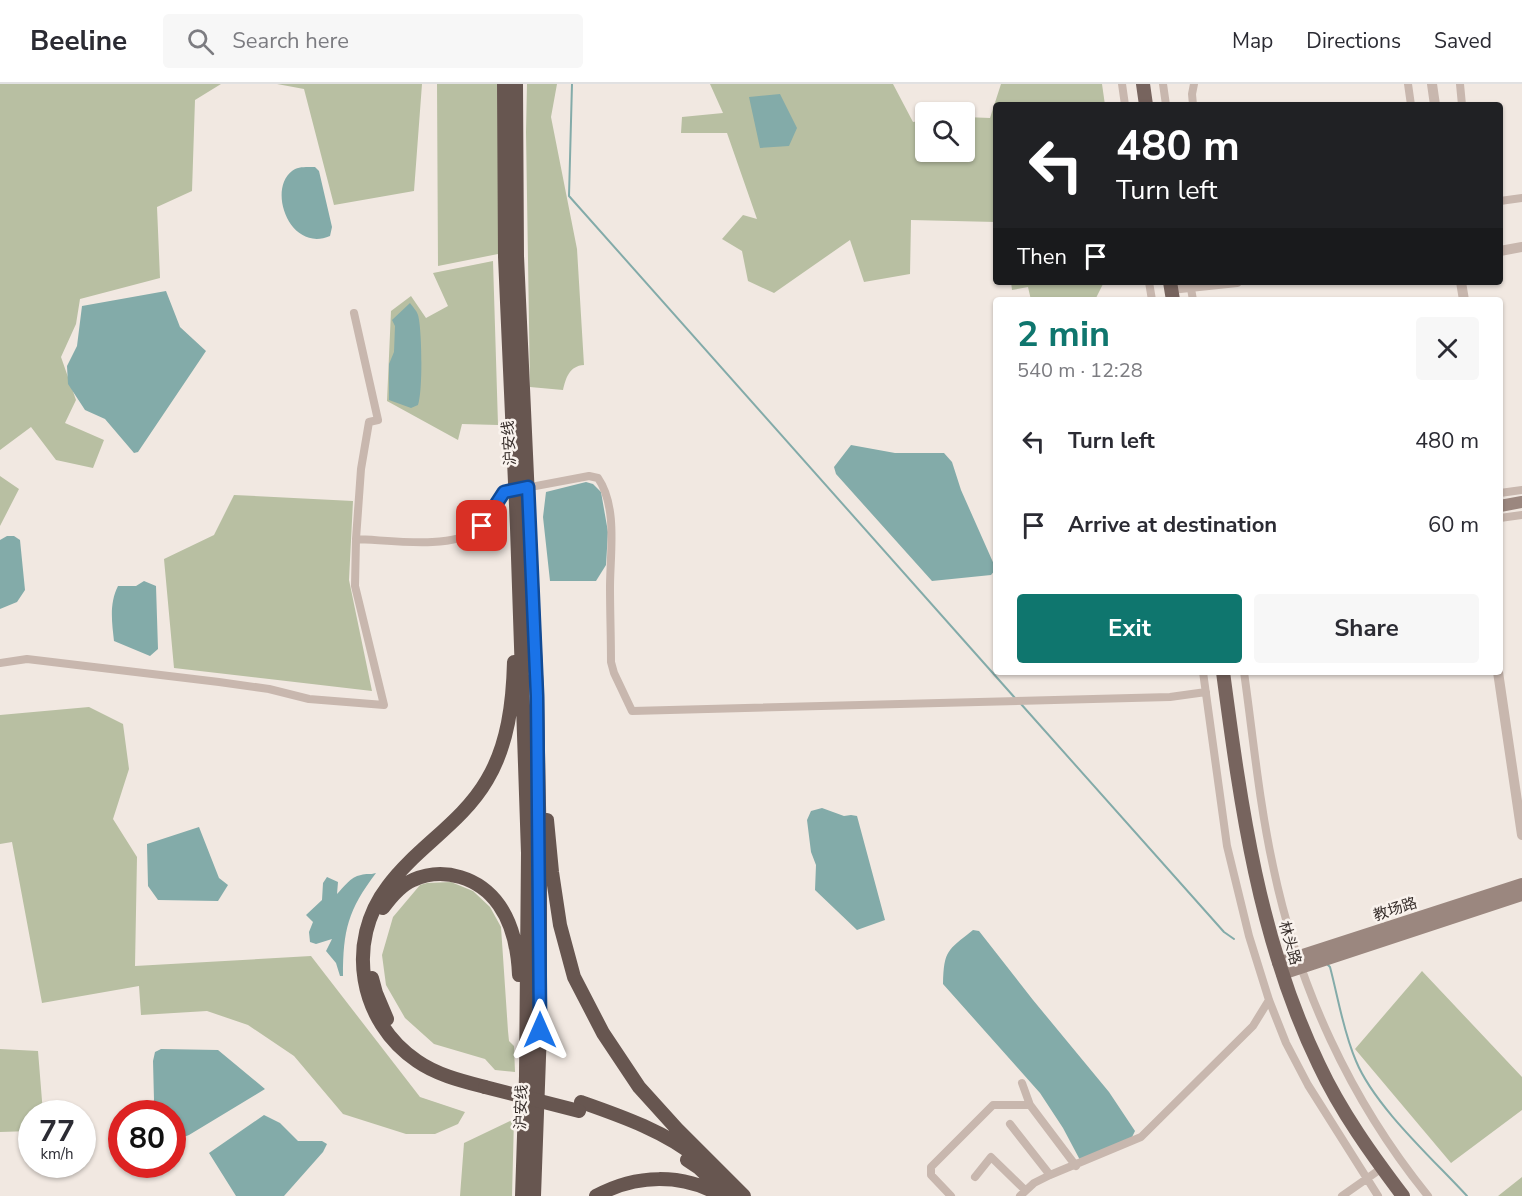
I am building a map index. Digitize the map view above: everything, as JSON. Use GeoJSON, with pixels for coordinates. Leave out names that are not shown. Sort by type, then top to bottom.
{"type":"FeatureCollection","features":[{"type":"Feature","properties":{"kind":"highway","name":"沪安线"},"geometry":{"type":"LineString","coordinates":[[504,84],[505,257],[537,696],[540,1030],[534,1196]]}},
{"type":"Feature","properties":{"kind":"highway","name":"沪安线"},"geometry":{"type":"LineString","coordinates":[[516,84],[522,488],[517,528],[528,853],[526,1076],[522,1196]]}},
{"type":"Feature","properties":{"kind":"highway"},"geometry":{"type":"LineString","coordinates":[[517,528],[514,671],[510,711],[503,744],[487,780],[462,814],[413,859],[388,886],[376,906],[368,924],[363,948],[362,972],[367,997],[378,1021],[395,1042],[417,1062],[445,1075],[609,1111],[693,1154],[744,1196]]}},
{"type":"Feature","properties":{"kind":"highway"},"geometry":{"type":"LineString","coordinates":[[537,696],[552,872],[560,925],[573,977],[603,1033],[639,1087],[744,1196]]}},
{"type":"Feature","properties":{"kind":"highway"},"geometry":{"type":"LineString","coordinates":[[486,1083],[424,1056],[404,1039],[388,1019],[376,993],[370,970],[370,948],[376,924],[384,907],[395,893],[412,880],[442,874],[465,878],[483,888],[499,905],[511,928],[518,952],[526,1076]]}},
{"type":"Feature","properties":{"kind":"highway"},"geometry":{"type":"LineString","coordinates":[[580,1106],[674,1151],[699,1168],[728,1196]]}},
{"type":"Feature","properties":{"kind":"highway"},"geometry":{"type":"LineString","coordinates":[[596,1196],[628,1181],[658,1178],[690,1182],[722,1196]]}},
{"type":"Feature","properties":{"kind":"main road"},"geometry":{"type":"LineString","coordinates":[[1143,84],[1146,102]]}},
{"type":"Feature","properties":{"kind":"main road"},"geometry":{"type":"LineString","coordinates":[[1503,505],[1522,502]]}},
{"type":"Feature","properties":{"kind":"main road","name":"林头路"},"geometry":{"type":"LineString","coordinates":[[1223,675],[1254,874],[1288,995],[1319,1066],[1342,1107],[1402,1196]]}},
{"type":"Feature","properties":{"kind":"main road","name":"教场路"},"geometry":{"type":"LineString","coordinates":[[1300,962],[1522,884]]}},
{"type":"Feature","properties":{"kind":"main road","name":"教场路"},"geometry":{"type":"LineString","coordinates":[[1280,968],[1522,896]]}},
{"type":"Feature","properties":{"kind":"street"},"geometry":{"type":"LineString","coordinates":[[1122,84],[1125,102]]}},
{"type":"Feature","properties":{"kind":"street"},"geometry":{"type":"LineString","coordinates":[[1163,84],[1166,102]]}},
{"type":"Feature","properties":{"kind":"street"},"geometry":{"type":"LineString","coordinates":[[1193,102],[1194,84]]}},
{"type":"Feature","properties":{"kind":"street"},"geometry":{"type":"LineString","coordinates":[[1408,84],[1411,102]]}},
{"type":"Feature","properties":{"kind":"street"},"geometry":{"type":"LineString","coordinates":[[1432,84],[1435,102]]}},
{"type":"Feature","properties":{"kind":"street"},"geometry":{"type":"LineString","coordinates":[[1460,84],[1462,102]]}},
{"type":"Feature","properties":{"kind":"street"},"geometry":{"type":"LineString","coordinates":[[1503,201],[1522,198]]}},
{"type":"Feature","properties":{"kind":"street"},"geometry":{"type":"LineString","coordinates":[[1503,250],[1522,247]]}},
{"type":"Feature","properties":{"kind":"street"},"geometry":{"type":"LineString","coordinates":[[1171,290],[1191,285]]}},
{"type":"Feature","properties":{"kind":"street"},"geometry":{"type":"LineString","coordinates":[[0,663],[27,659],[269,689],[309,699],[384,705],[355,586],[361,469],[369,422],[378,420],[354,313]]}},
{"type":"Feature","properties":{"kind":"street"},"geometry":{"type":"LineString","coordinates":[[356,538],[434,542],[465,536],[482,526],[504,492],[589,476],[598,478],[605,488],[612,533],[611,662],[632,711],[1170,697],[1206,692]]}},
{"type":"Feature","properties":{"kind":"street"},"geometry":{"type":"LineString","coordinates":[[1503,493],[1522,490]]}},
{"type":"Feature","properties":{"kind":"street"},"geometry":{"type":"LineString","coordinates":[[1503,518],[1522,515]]}},
{"type":"Feature","properties":{"kind":"street"},"geometry":{"type":"LineString","coordinates":[[1203,675],[1231,868],[1269,1000],[1286,1043],[1308,1086],[1378,1196]]}},
{"type":"Feature","properties":{"kind":"street"},"geometry":{"type":"LineString","coordinates":[[1244,675],[1272,863],[1300,962],[1322,1023],[1358,1096],[1403,1164],[1428,1196]]}},
{"type":"Feature","properties":{"kind":"street"},"geometry":{"type":"LineString","coordinates":[[1498,675],[1522,835]]}},
{"type":"Feature","properties":{"kind":"street"},"geometry":{"type":"LineString","coordinates":[[975,1177],[991,1157],[1022,1193],[1050,1175],[1134,1142],[1148,1132],[1253,1026],[1269,1000]]}},
{"type":"Feature","properties":{"kind":"street"},"geometry":{"type":"LineString","coordinates":[[1022,1083],[1030,1105],[1076,1166]]}},
{"type":"Feature","properties":{"kind":"street"},"geometry":{"type":"LineString","coordinates":[[951,1196],[931,1175],[931,1167],[993,1105],[1030,1105]]}},
{"type":"Feature","properties":{"kind":"street"},"geometry":{"type":"LineString","coordinates":[[1010,1124],[1050,1175]]}},
{"type":"Feature","properties":{"kind":"street"},"geometry":{"type":"LineString","coordinates":[[1342,1196],[1382,1168]]}},
{"type":"Feature","properties":{"kind":"green space"},"geometry":{"type":"Polygon","coordinates":[[[0,84],[221,84],[195,100],[192,191],[157,207],[160,278],[80,299],[76,324],[61,357],[76,400],[65,423],[104,440],[93,468],[56,460],[31,427],[0,450],[0,84]]]}},
{"type":"Feature","properties":{"kind":"green space"},"geometry":{"type":"Polygon","coordinates":[[[277,84],[422,84],[414,191],[334,205],[304,89],[277,84]]]}},
{"type":"Feature","properties":{"kind":"green space"},"geometry":{"type":"Polygon","coordinates":[[[437,84],[499,84],[498,254],[438,266],[437,84]]]}},
{"type":"Feature","properties":{"kind":"green space"},"geometry":{"type":"Polygon","coordinates":[[[527,84],[557,84],[551,117],[577,249],[584,365],[572,370],[563,390],[530,387],[527,84]]]}},
{"type":"Feature","properties":{"kind":"green space"},"geometry":{"type":"Polygon","coordinates":[[[710,84],[893,84],[913,122],[915,122],[915,162],[975,162],[975,117],[990,118],[993,109],[993,222],[911,220],[910,274],[864,282],[850,240],[774,293],[748,281],[742,251],[722,239],[743,215],[757,219],[727,133],[681,133],[682,117],[723,113],[710,84]]]}},
{"type":"Feature","properties":{"kind":"green space"},"geometry":{"type":"Polygon","coordinates":[[[1001,84],[1102,84],[1105,102],[995,102],[1001,84]]]}},
{"type":"Feature","properties":{"kind":"green space"},"geometry":{"type":"Polygon","coordinates":[[[493,261],[498,425],[462,424],[458,440],[387,401],[391,311],[411,296],[426,318],[448,306],[433,273],[493,261]]]}},
{"type":"Feature","properties":{"kind":"green space"},"geometry":{"type":"Polygon","coordinates":[[[1011,285],[1102,285],[1096,297],[1030,297],[1028,287],[1012,290],[1011,285]]]}},
{"type":"Feature","properties":{"kind":"green space"},"geometry":{"type":"Polygon","coordinates":[[[0,476],[19,489],[0,526],[0,476]]]}},
{"type":"Feature","properties":{"kind":"green space"},"geometry":{"type":"Polygon","coordinates":[[[234,495],[353,501],[349,580],[372,691],[174,668],[164,559],[214,535],[234,495]]]}},
{"type":"Feature","properties":{"kind":"green space"},"geometry":{"type":"Polygon","coordinates":[[[89,707],[123,724],[129,769],[113,819],[137,857],[135,966],[311,956],[420,1097],[465,1112],[458,1124],[435,1134],[406,1134],[343,1114],[294,1056],[248,1025],[207,1011],[141,1015],[139,986],[42,1003],[12,842],[0,844],[0,715],[89,707]]]}},
{"type":"Feature","properties":{"kind":"green space"},"geometry":{"type":"Polygon","coordinates":[[[451,882],[473,891],[490,907],[501,927],[508,1031],[509,1041],[514,1046],[515,1072],[495,1070],[485,1059],[434,1044],[405,1018],[386,985],[382,955],[393,917],[420,885],[451,882]]]}},
{"type":"Feature","properties":{"kind":"green space"},"geometry":{"type":"Polygon","coordinates":[[[1422,971],[1522,1077],[1522,1110],[1451,1163],[1355,1049],[1422,971]]]}},
{"type":"Feature","properties":{"kind":"green space"},"geometry":{"type":"Polygon","coordinates":[[[0,1049],[38,1051],[42,1100],[18,1100],[18,1131],[0,1132],[0,1049]]]}},
{"type":"Feature","properties":{"kind":"green space"},"geometry":{"type":"Polygon","coordinates":[[[514,1119],[512,1196],[460,1196],[464,1143],[514,1119]]]}},
{"type":"Feature","properties":{"kind":"green space"},"geometry":{"type":"Polygon","coordinates":[[[1522,1177],[1522,1196],[1498,1196],[1522,1177]]]}},
{"type":"Feature","properties":{"kind":"water"},"geometry":{"type":"Polygon","coordinates":[[[780,94],[797,128],[789,146],[760,148],[749,97],[780,94]]]}},
{"type":"Feature","properties":{"kind":"water"},"geometry":{"type":"Polygon","coordinates":[[[303,167],[315,167],[319,171],[332,227],[330,236],[316,239],[304,236],[294,228],[282,204],[285,180],[292,171],[303,167]]]}},
{"type":"Feature","properties":{"kind":"water"},"geometry":{"type":"Polygon","coordinates":[[[166,291],[180,327],[206,351],[138,452],[134,453],[105,419],[85,410],[68,384],[67,366],[77,346],[82,306],[166,291]]]}},
{"type":"Feature","properties":{"kind":"water"},"geometry":{"type":"Polygon","coordinates":[[[410,303],[418,315],[421,360],[420,398],[418,405],[411,408],[389,400],[389,364],[394,352],[395,326],[392,320],[410,303]]]}},
{"type":"Feature","properties":{"kind":"water"},"geometry":{"type":"Polygon","coordinates":[[[851,445],[895,453],[944,453],[952,462],[961,490],[993,562],[993,573],[991,575],[932,581],[836,474],[834,467],[851,445]]]}},
{"type":"Feature","properties":{"kind":"water"},"geometry":{"type":"Polygon","coordinates":[[[586,482],[593,484],[601,492],[608,532],[606,565],[596,581],[550,581],[543,517],[546,492],[586,482]]]}},
{"type":"Feature","properties":{"kind":"water"},"geometry":{"type":"Polygon","coordinates":[[[7,536],[14,536],[20,540],[25,590],[17,602],[0,609],[0,540],[7,536]]]}},
{"type":"Feature","properties":{"kind":"water"},"geometry":{"type":"Polygon","coordinates":[[[144,581],[156,586],[158,649],[150,656],[114,641],[112,606],[118,586],[136,586],[144,581]]]}},
{"type":"Feature","properties":{"kind":"water"},"geometry":{"type":"Polygon","coordinates":[[[822,808],[844,816],[857,816],[885,920],[857,930],[815,890],[816,865],[811,852],[807,820],[811,811],[822,808]]]}},
{"type":"Feature","properties":{"kind":"water"},"geometry":{"type":"Polygon","coordinates":[[[199,827],[219,878],[228,885],[218,901],[158,900],[148,886],[147,844],[199,827]]]}},
{"type":"Feature","properties":{"kind":"water"},"geometry":{"type":"Polygon","coordinates":[[[376,873],[359,898],[349,921],[344,946],[343,976],[340,976],[336,963],[326,951],[332,939],[316,944],[310,942],[309,932],[313,922],[306,915],[322,900],[323,883],[327,877],[338,882],[337,894],[354,878],[363,874],[376,873]]]}},
{"type":"Feature","properties":{"kind":"water"},"geometry":{"type":"Polygon","coordinates":[[[973,930],[979,931],[1109,1092],[1135,1131],[1130,1141],[1080,1160],[1063,1128],[1040,1093],[943,984],[944,964],[949,952],[973,930]]]}},
{"type":"Feature","properties":{"kind":"water"},"geometry":{"type":"Polygon","coordinates":[[[161,1049],[218,1050],[265,1089],[186,1136],[186,1100],[154,1100],[153,1061],[155,1052],[161,1049]]]}},
{"type":"Feature","properties":{"kind":"water"},"geometry":{"type":"Polygon","coordinates":[[[264,1115],[280,1123],[298,1141],[322,1141],[327,1144],[323,1152],[284,1196],[236,1196],[209,1153],[264,1115]]]}},
{"type":"Feature","properties":{"kind":"waterway"},"geometry":{"type":"LineString","coordinates":[[572,84],[569,196],[993,673]]}},
{"type":"Feature","properties":{"kind":"waterway"},"geometry":{"type":"LineString","coordinates":[[995,675],[1015,698]]}},
{"type":"Feature","properties":{"kind":"waterway"},"geometry":{"type":"LineString","coordinates":[[1021,704],[1224,932],[1234,939]]}},
{"type":"Feature","properties":{"kind":"waterway"},"geometry":{"type":"LineString","coordinates":[[1327,964],[1330,967],[1348,1038],[1365,1078],[1406,1132],[1467,1196]]}},
{"type":"Feature","properties":{"kind":"route"},"geometry":{"type":"LineString","coordinates":[[482,526],[504,492],[528,487],[537,696],[540,1030]]}}]}
